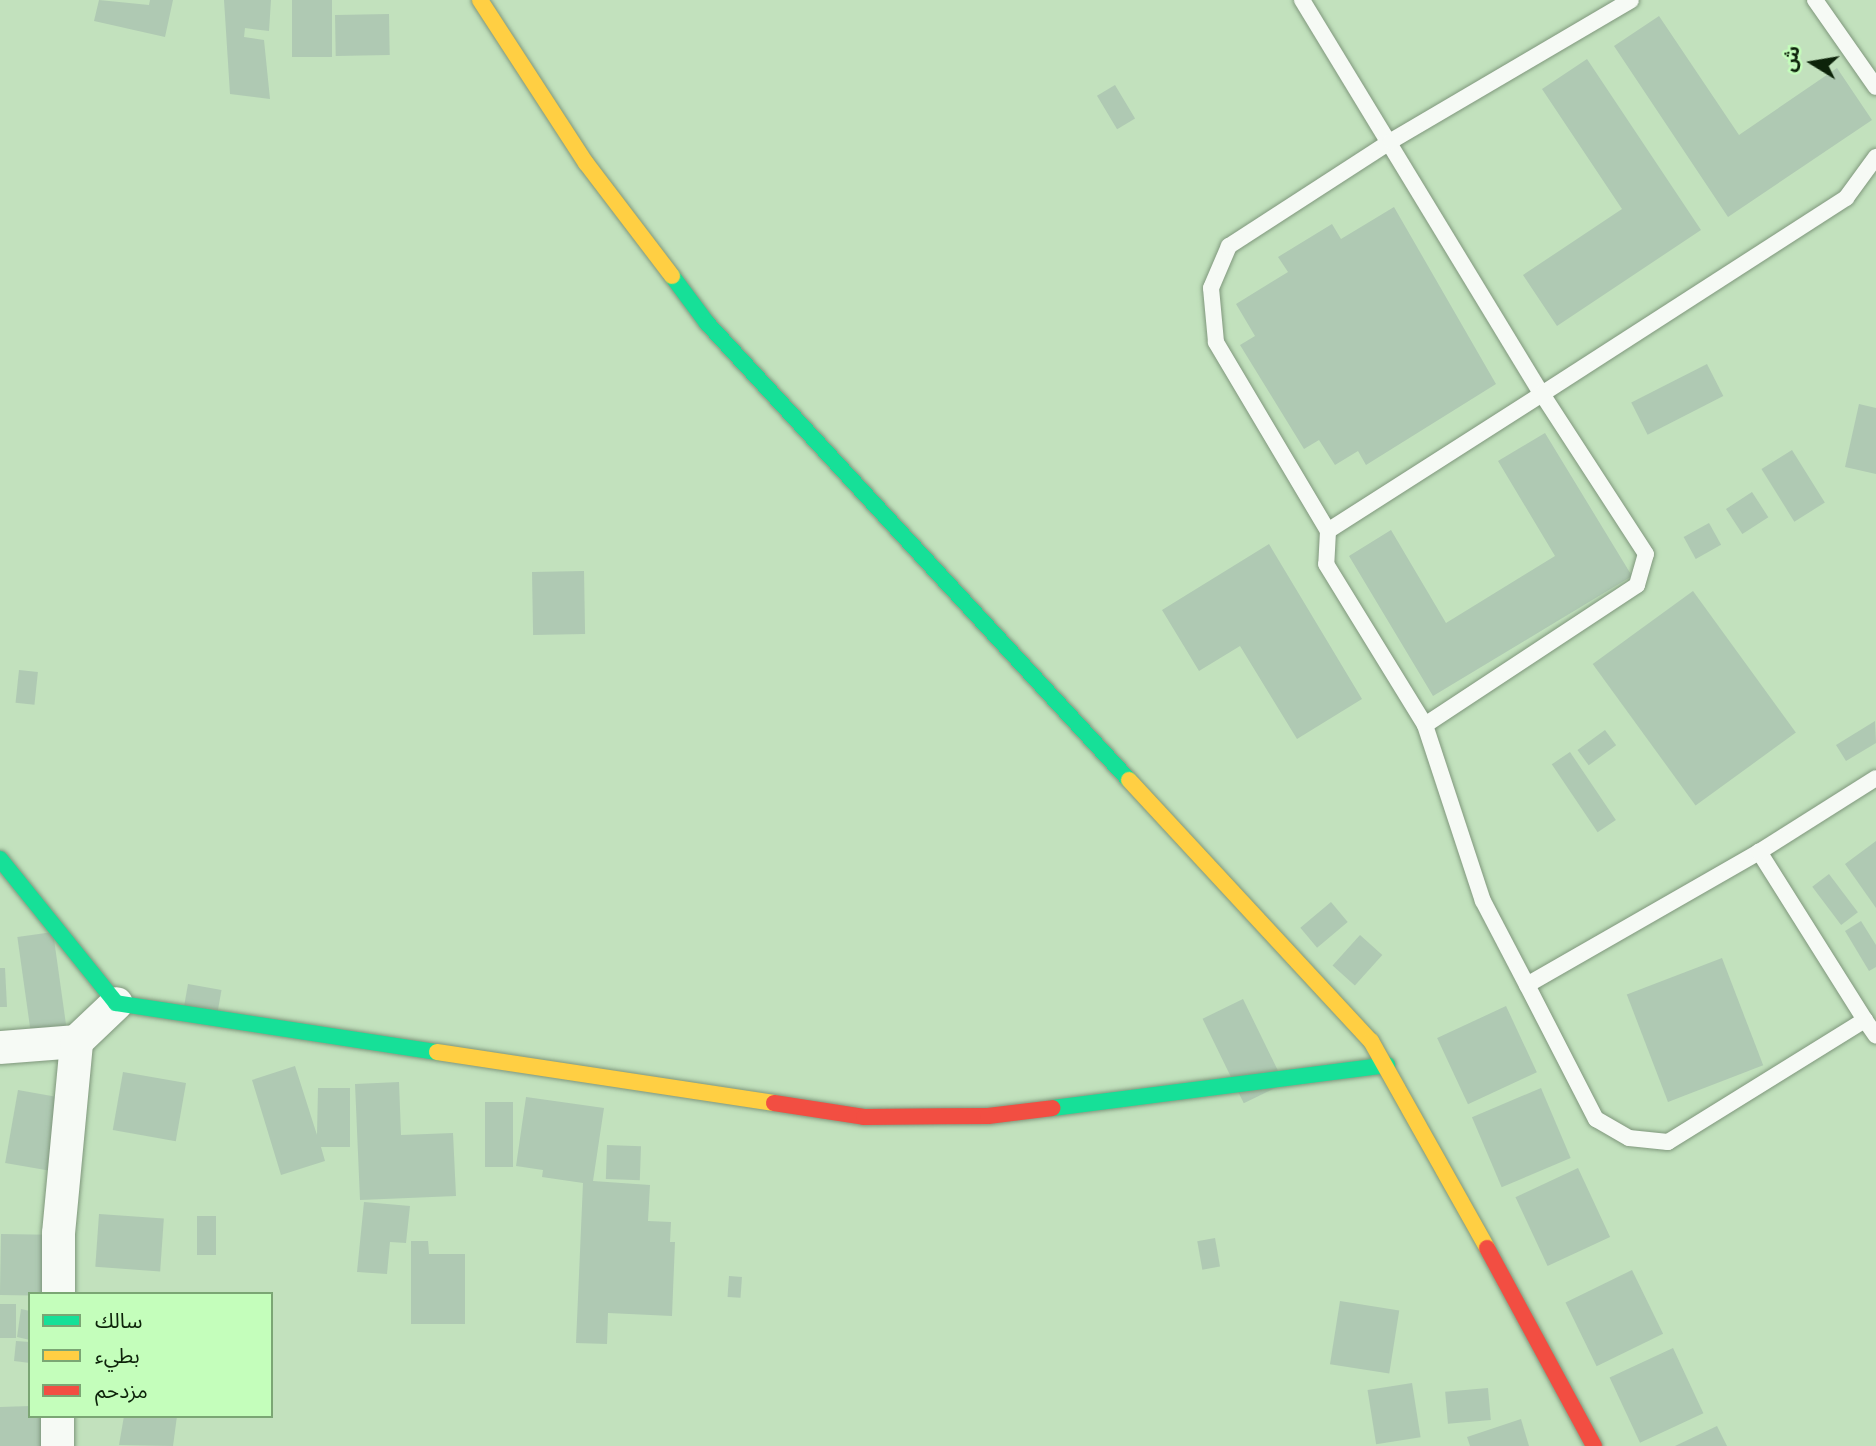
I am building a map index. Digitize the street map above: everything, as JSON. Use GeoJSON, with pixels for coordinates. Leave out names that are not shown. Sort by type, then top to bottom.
{"type":"FeatureCollection","features":[{"type":"Feature","properties":{"kind":"street"},"geometry":{"type":"LineString","coordinates":[[480,0],[593,174],[716,334],[1343,1009],[1387,1065],[1594,1446]]}},
{"type":"Feature","properties":{"kind":"street"},"geometry":{"type":"LineString","coordinates":[[0,859],[116,1003],[864,1117],[988,1116],[1387,1065]]}},
{"type":"Feature","properties":{"kind":"street"},"geometry":{"type":"LineString","coordinates":[[0,1047],[76,1041],[116,1003]]}},
{"type":"Feature","properties":{"kind":"street"},"geometry":{"type":"LineString","coordinates":[[58,1292],[58,1233],[76,1041]]}},
{"type":"Feature","properties":{"kind":"street"},"geometry":{"type":"LineString","coordinates":[[57,1418],[57,1446]]}},
{"type":"Feature","properties":{"kind":"lane"},"geometry":{"type":"LineString","coordinates":[[1302,0],[1391,141],[1542,394],[1646,554],[1637,585],[1425,725]]}},
{"type":"Feature","properties":{"kind":"lane"},"geometry":{"type":"LineString","coordinates":[[1631,0],[1391,141],[1229,246],[1211,288],[1216,342],[1328,531],[1326,564],[1425,725],[1483,901],[1597,1119],[1629,1138],[1668,1142],[1865,1020]]}},
{"type":"Feature","properties":{"kind":"lane"},"geometry":{"type":"LineString","coordinates":[[1815,0],[1876,87]]}},
{"type":"Feature","properties":{"kind":"lane"},"geometry":{"type":"LineString","coordinates":[[1328,531],[1846,198],[1876,158]]}},
{"type":"Feature","properties":{"kind":"lane"},"geometry":{"type":"LineString","coordinates":[[1527,985],[1759,852],[1876,778]]}},
{"type":"Feature","properties":{"kind":"lane"},"geometry":{"type":"LineString","coordinates":[[1759,852],[1876,1036]]}},
{"type":"Feature","properties":{"kind":"building"},"geometry":{"type":"Polygon","coordinates":[[[99,0],[149,5],[150,0],[173,0],[165,37],[94,21],[99,0]]]}},
{"type":"Feature","properties":{"kind":"building"},"geometry":{"type":"Polygon","coordinates":[[[224,0],[271,0],[269,31],[245,28],[244,37],[264,40],[270,99],[230,94],[224,0]]]}},
{"type":"Feature","properties":{"kind":"building"},"geometry":{"type":"Polygon","coordinates":[[[292,0],[332,0],[332,57],[292,57],[292,0]]]}},
{"type":"Feature","properties":{"kind":"building"},"geometry":{"type":"Polygon","coordinates":[[[389,14],[390,55],[336,56],[335,15],[389,14]]]}},
{"type":"Feature","properties":{"kind":"building"},"geometry":{"type":"Polygon","coordinates":[[[1659,16],[1739,135],[1837,68],[1872,120],[1728,217],[1614,46],[1659,16]]]}},
{"type":"Feature","properties":{"kind":"building"},"geometry":{"type":"Polygon","coordinates":[[[1587,59],[1701,230],[1557,326],[1523,275],[1622,209],[1542,89],[1587,59]]]}},
{"type":"Feature","properties":{"kind":"building"},"geometry":{"type":"Polygon","coordinates":[[[1115,85],[1135,118],[1117,129],[1097,96],[1115,85]]]}},
{"type":"Feature","properties":{"kind":"building"},"geometry":{"type":"Polygon","coordinates":[[[1394,207],[1496,384],[1366,465],[1358,451],[1335,465],[1319,440],[1304,449],[1240,345],[1255,336],[1236,304],[1288,272],[1278,257],[1332,224],[1341,239],[1394,207]]]}},
{"type":"Feature","properties":{"kind":"building"},"geometry":{"type":"Polygon","coordinates":[[[1707,364],[1723,396],[1648,435],[1631,403],[1707,364]]]}},
{"type":"Feature","properties":{"kind":"building"},"geometry":{"type":"Polygon","coordinates":[[[1859,404],[1876,408],[1876,474],[1845,467],[1859,404]]]}},
{"type":"Feature","properties":{"kind":"building"},"geometry":{"type":"Polygon","coordinates":[[[1545,433],[1632,576],[1433,696],[1349,556],[1391,530],[1446,623],[1555,556],[1498,461],[1545,433]]]}},
{"type":"Feature","properties":{"kind":"building"},"geometry":{"type":"Polygon","coordinates":[[[1792,450],[1825,503],[1794,522],[1761,469],[1792,450]]]}},
{"type":"Feature","properties":{"kind":"building"},"geometry":{"type":"Polygon","coordinates":[[[1752,492],[1768,517],[1742,534],[1726,509],[1752,492]]]}},
{"type":"Feature","properties":{"kind":"building"},"geometry":{"type":"Polygon","coordinates":[[[1709,523],[1721,545],[1696,559],[1684,537],[1709,523]]]}},
{"type":"Feature","properties":{"kind":"building"},"geometry":{"type":"Polygon","coordinates":[[[1269,544],[1362,699],[1297,739],[1240,646],[1199,671],[1162,610],[1269,544]]]}},
{"type":"Feature","properties":{"kind":"building"},"geometry":{"type":"Polygon","coordinates":[[[584,571],[585,634],[533,635],[532,572],[584,571]]]}},
{"type":"Feature","properties":{"kind":"building"},"geometry":{"type":"Polygon","coordinates":[[[1693,591],[1796,733],[1696,805],[1593,664],[1693,591]]]}},
{"type":"Feature","properties":{"kind":"building"},"geometry":{"type":"Polygon","coordinates":[[[19,670],[38,672],[34,705],[16,703],[19,670]]]}},
{"type":"Feature","properties":{"kind":"building"},"geometry":{"type":"Polygon","coordinates":[[[1875,721],[1876,743],[1846,761],[1836,745],[1875,721]]]}},
{"type":"Feature","properties":{"kind":"building"},"geometry":{"type":"Polygon","coordinates":[[[1605,730],[1616,745],[1589,765],[1577,750],[1605,730]]]}},
{"type":"Feature","properties":{"kind":"building"},"geometry":{"type":"Polygon","coordinates":[[[1570,752],[1616,820],[1598,832],[1552,764],[1570,752]]]}},
{"type":"Feature","properties":{"kind":"building"},"geometry":{"type":"Polygon","coordinates":[[[1876,841],[1876,908],[1845,864],[1876,841]]]}},
{"type":"Feature","properties":{"kind":"building"},"geometry":{"type":"Polygon","coordinates":[[[1829,874],[1858,912],[1841,925],[1812,887],[1829,874]]]}},
{"type":"Feature","properties":{"kind":"building"},"geometry":{"type":"Polygon","coordinates":[[[1331,902],[1348,922],[1317,948],[1300,928],[1331,902]]]}},
{"type":"Feature","properties":{"kind":"building"},"geometry":{"type":"Polygon","coordinates":[[[1861,921],[1876,945],[1876,967],[1869,971],[1845,931],[1861,921]]]}},
{"type":"Feature","properties":{"kind":"building"},"geometry":{"type":"Polygon","coordinates":[[[53,932],[68,1036],[32,1041],[17,937],[53,932]]]}},
{"type":"Feature","properties":{"kind":"building"},"geometry":{"type":"Polygon","coordinates":[[[1360,935],[1382,955],[1355,986],[1333,965],[1360,935]]]}},
{"type":"Feature","properties":{"kind":"building"},"geometry":{"type":"Polygon","coordinates":[[[1722,958],[1763,1065],[1668,1102],[1627,995],[1722,958]]]}},
{"type":"Feature","properties":{"kind":"building"},"geometry":{"type":"Polygon","coordinates":[[[0,968],[5,968],[7,1007],[0,1007],[0,968]]]}},
{"type":"Feature","properties":{"kind":"building"},"geometry":{"type":"Polygon","coordinates":[[[188,984],[221,990],[216,1022],[182,1016],[188,984]]]}},
{"type":"Feature","properties":{"kind":"building"},"geometry":{"type":"Polygon","coordinates":[[[1243,999],[1284,1083],[1244,1103],[1203,1019],[1243,999]]]}},
{"type":"Feature","properties":{"kind":"building"},"geometry":{"type":"Polygon","coordinates":[[[1506,1006],[1537,1072],[1468,1104],[1437,1038],[1506,1006]]]}},
{"type":"Feature","properties":{"kind":"building"},"geometry":{"type":"Polygon","coordinates":[[[295,1066],[317,1135],[318,1088],[350,1088],[350,1147],[321,1147],[325,1161],[281,1175],[252,1080],[295,1066]]]}},
{"type":"Feature","properties":{"kind":"building"},"geometry":{"type":"Polygon","coordinates":[[[123,1072],[186,1083],[176,1141],[113,1130],[123,1072]]]}},
{"type":"Feature","properties":{"kind":"building"},"geometry":{"type":"Polygon","coordinates":[[[399,1082],[401,1135],[453,1133],[456,1196],[360,1200],[355,1084],[399,1082]]]}},
{"type":"Feature","properties":{"kind":"building"},"geometry":{"type":"Polygon","coordinates":[[[1541,1088],[1571,1158],[1502,1187],[1472,1117],[1541,1088]]]}},
{"type":"Feature","properties":{"kind":"building"},"geometry":{"type":"Polygon","coordinates":[[[18,1090],[64,1098],[51,1171],[5,1163],[18,1090]]]}},
{"type":"Feature","properties":{"kind":"building"},"geometry":{"type":"Polygon","coordinates":[[[526,1097],[604,1108],[593,1181],[650,1185],[648,1221],[671,1222],[670,1242],[675,1242],[672,1316],[608,1313],[607,1344],[576,1343],[583,1183],[542,1177],[543,1170],[516,1166],[526,1097]]]}},
{"type":"Feature","properties":{"kind":"building"},"geometry":{"type":"Polygon","coordinates":[[[485,1102],[513,1102],[513,1167],[485,1167],[485,1102]]]}},
{"type":"Feature","properties":{"kind":"building"},"geometry":{"type":"Polygon","coordinates":[[[607,1145],[641,1146],[640,1180],[606,1179],[607,1145]]]}},
{"type":"Feature","properties":{"kind":"building"},"geometry":{"type":"Polygon","coordinates":[[[1578,1168],[1610,1237],[1548,1266],[1515,1197],[1578,1168]]]}},
{"type":"Feature","properties":{"kind":"building"},"geometry":{"type":"Polygon","coordinates":[[[364,1202],[410,1206],[406,1243],[390,1242],[387,1274],[357,1272],[364,1202]]]}},
{"type":"Feature","properties":{"kind":"building"},"geometry":{"type":"Polygon","coordinates":[[[99,1214],[164,1219],[160,1271],[95,1267],[99,1214]]]}},
{"type":"Feature","properties":{"kind":"building"},"geometry":{"type":"Polygon","coordinates":[[[197,1216],[216,1216],[216,1255],[197,1255],[197,1216]]]}},
{"type":"Feature","properties":{"kind":"building"},"geometry":{"type":"Polygon","coordinates":[[[1,1234],[48,1235],[47,1292],[28,1292],[28,1295],[0,1295],[1,1234]]]}},
{"type":"Feature","properties":{"kind":"building"},"geometry":{"type":"Polygon","coordinates":[[[1215,1238],[1220,1267],[1202,1270],[1197,1241],[1215,1238]]]}},
{"type":"Feature","properties":{"kind":"building"},"geometry":{"type":"Polygon","coordinates":[[[411,1241],[428,1241],[429,1254],[465,1254],[465,1324],[411,1324],[411,1241]]]}},
{"type":"Feature","properties":{"kind":"building"},"geometry":{"type":"Polygon","coordinates":[[[1632,1270],[1663,1334],[1597,1366],[1565,1302],[1632,1270]]]}},
{"type":"Feature","properties":{"kind":"building"},"geometry":{"type":"Polygon","coordinates":[[[729,1276],[742,1277],[741,1298],[728,1297],[729,1276]]]}},
{"type":"Feature","properties":{"kind":"building"},"geometry":{"type":"Polygon","coordinates":[[[1340,1301],[1399,1310],[1389,1374],[1330,1364],[1340,1301]]]}},
{"type":"Feature","properties":{"kind":"building"},"geometry":{"type":"Polygon","coordinates":[[[0,1304],[16,1304],[16,1338],[0,1338],[0,1304]]]}},
{"type":"Feature","properties":{"kind":"building"},"geometry":{"type":"Polygon","coordinates":[[[21,1309],[28,1311],[28,1340],[17,1337],[21,1309]]]}},
{"type":"Feature","properties":{"kind":"building"},"geometry":{"type":"Polygon","coordinates":[[[16,1341],[28,1342],[28,1363],[14,1361],[16,1341]]]}},
{"type":"Feature","properties":{"kind":"building"},"geometry":{"type":"Polygon","coordinates":[[[1673,1348],[1703,1413],[1640,1443],[1610,1378],[1673,1348]]]}},
{"type":"Feature","properties":{"kind":"building"},"geometry":{"type":"Polygon","coordinates":[[[1412,1383],[1421,1437],[1376,1444],[1368,1390],[1412,1383]]]}},
{"type":"Feature","properties":{"kind":"building"},"geometry":{"type":"Polygon","coordinates":[[[1488,1388],[1491,1420],[1448,1424],[1445,1392],[1488,1388]]]}},
{"type":"Feature","properties":{"kind":"building"},"geometry":{"type":"Polygon","coordinates":[[[28,1406],[28,1418],[43,1418],[43,1446],[0,1446],[0,1407],[28,1406]]]}},
{"type":"Feature","properties":{"kind":"building"},"geometry":{"type":"Polygon","coordinates":[[[124,1418],[177,1418],[173,1446],[119,1445],[124,1418]]]}},
{"type":"Feature","properties":{"kind":"building"},"geometry":{"type":"Polygon","coordinates":[[[1521,1419],[1529,1446],[1470,1446],[1467,1437],[1521,1419]]]}},
{"type":"Feature","properties":{"kind":"building"},"geometry":{"type":"Polygon","coordinates":[[[1717,1426],[1727,1446],[1675,1446],[1717,1426]]]}},
{"type":"Feature","properties":{"kind":"traffic: fast"},"geometry":{"type":"LineString","coordinates":[[672,276],[707,323],[1129,780]]}},
{"type":"Feature","properties":{"kind":"traffic: fast"},"geometry":{"type":"LineString","coordinates":[[0,859],[116,1003],[437,1052]]}},
{"type":"Feature","properties":{"kind":"traffic: fast"},"geometry":{"type":"LineString","coordinates":[[1053,1108],[1387,1065]]}},
{"type":"Feature","properties":{"kind":"traffic: slow"},"geometry":{"type":"LineString","coordinates":[[480,0],[586,163],[672,276]]}},
{"type":"Feature","properties":{"kind":"traffic: slow"},"geometry":{"type":"LineString","coordinates":[[1129,780],[1371,1041],[1487,1248]]}},
{"type":"Feature","properties":{"kind":"traffic: slow"},"geometry":{"type":"LineString","coordinates":[[437,1052],[774,1103]]}},
{"type":"Feature","properties":{"kind":"traffic: jam"},"geometry":{"type":"LineString","coordinates":[[774,1103],[864,1117],[988,1116],[1053,1108]]}},
{"type":"Feature","properties":{"kind":"traffic: jam"},"geometry":{"type":"LineString","coordinates":[[1487,1248],[1594,1446]]}}]}
